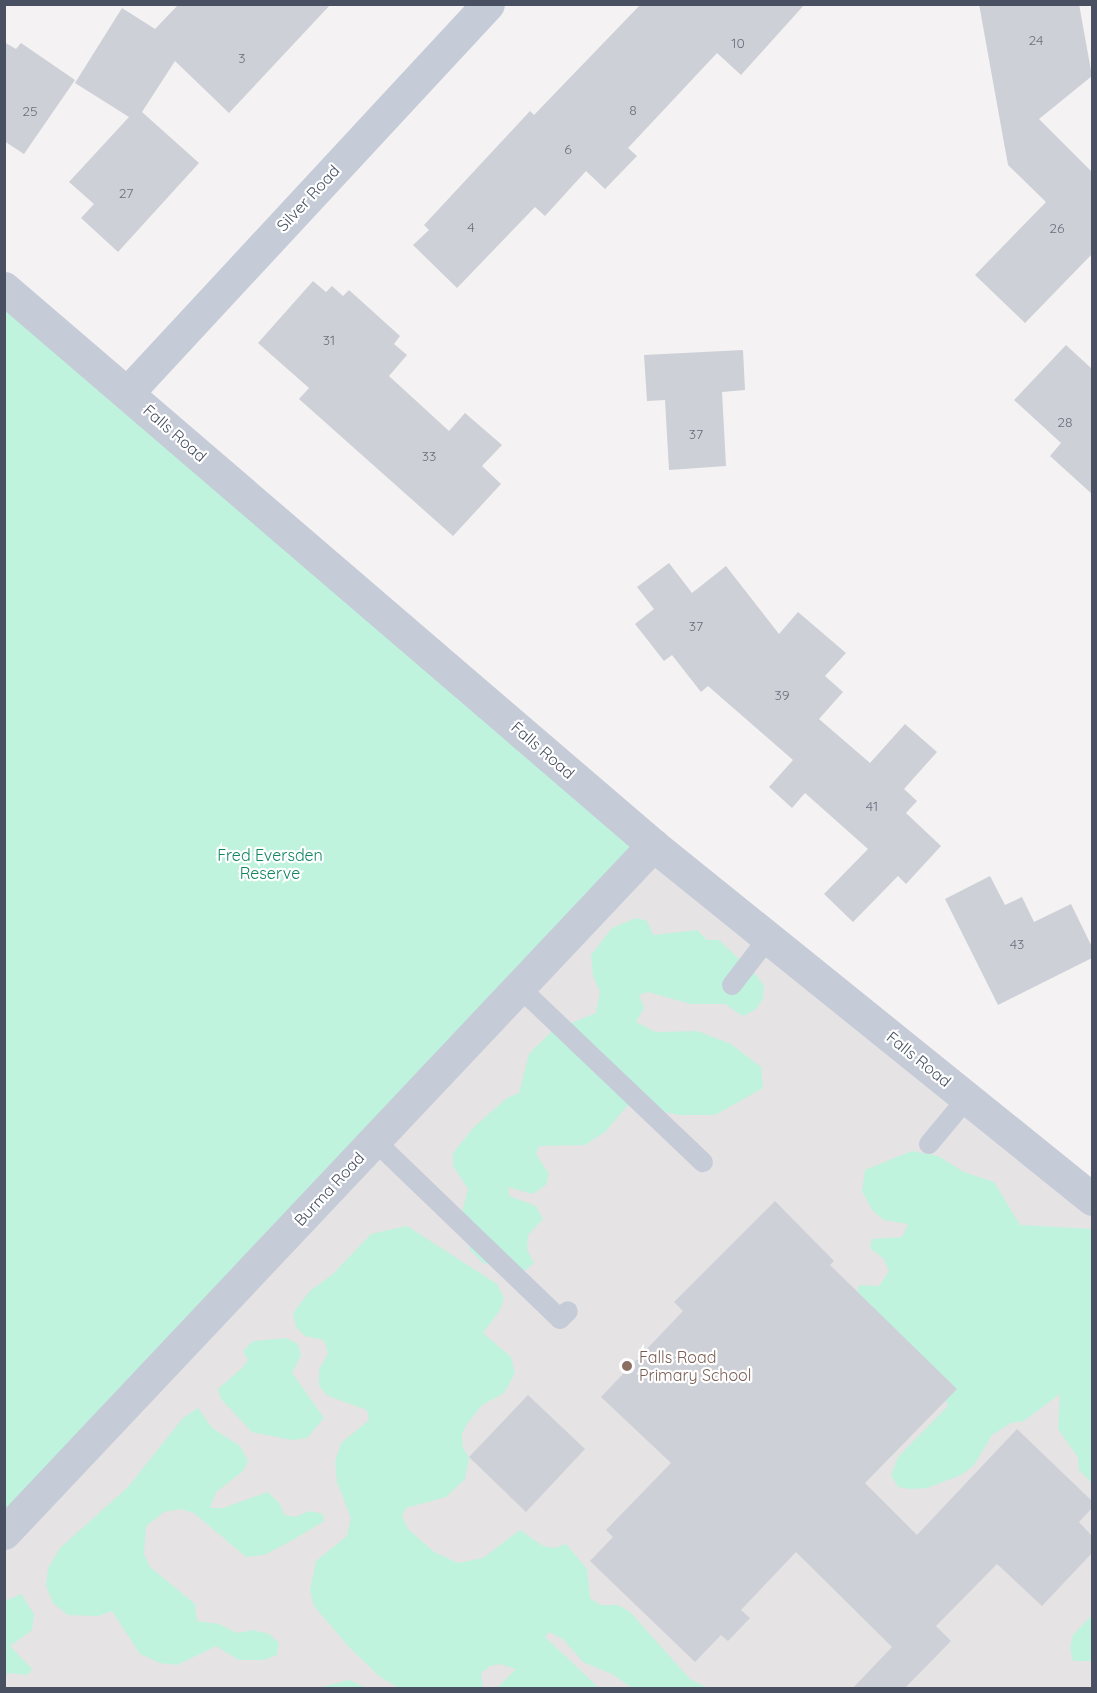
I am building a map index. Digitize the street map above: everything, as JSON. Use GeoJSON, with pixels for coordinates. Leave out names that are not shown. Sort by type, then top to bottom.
{"type":"FeatureCollection","features":[{"type":"Feature","properties":{"kind":"street","name":"Silver Road"},"geometry":{"type":"LineString","coordinates":[[128,392],[488,4]]}},
{"type":"Feature","properties":{"kind":"street","name":"Falls Road"},"geometry":{"type":"LineString","coordinates":[[4,288],[128,392],[653,845],[1092,1200]]}},
{"type":"Feature","properties":{"kind":"street","name":"Burma Road"},"geometry":{"type":"LineString","coordinates":[[4,1533],[653,845]]}},
{"type":"Feature","properties":{"kind":"lane"},"geometry":{"type":"LineString","coordinates":[[732,985],[769,937]]}},
{"type":"Feature","properties":{"kind":"lane"},"geometry":{"type":"LineString","coordinates":[[519,987],[703,1162]]}},
{"type":"Feature","properties":{"kind":"lane"},"geometry":{"type":"LineString","coordinates":[[929,1144],[966,1098]]}},
{"type":"Feature","properties":{"kind":"lane"},"geometry":{"type":"LineString","coordinates":[[374,1140],[560,1319],[568,1311]]}},
{"type":"Feature","properties":{"kind":"shaded area","name":"Falls Road Primary School"},"geometry":{"type":"Polygon","coordinates":[[[653,845],[1092,1199],[1092,1688],[5,1688],[4,1533],[653,845]]]}},
{"type":"Feature","properties":{"kind":"green space","name":"Fred Eversden Reserve"},"geometry":{"type":"Polygon","coordinates":[[[5,289],[653,845],[5,1533],[5,289]]]}},
{"type":"Feature","properties":{"kind":"green space"},"geometry":{"type":"Polygon","coordinates":[[[636,918],[647,921],[653,935],[697,930],[707,940],[719,940],[756,975],[764,986],[763,999],[756,1009],[743,1016],[725,1004],[691,1004],[648,992],[639,995],[644,1008],[636,1022],[656,1032],[697,1031],[731,1044],[761,1067],[763,1088],[715,1115],[680,1115],[628,1105],[605,1132],[585,1145],[539,1146],[536,1154],[549,1174],[546,1185],[533,1194],[508,1187],[509,1196],[536,1206],[543,1219],[528,1235],[527,1250],[534,1263],[524,1271],[483,1263],[470,1250],[462,1213],[468,1189],[453,1166],[453,1153],[474,1127],[507,1098],[519,1093],[529,1054],[552,1031],[596,1013],[600,992],[593,976],[591,955],[612,928],[636,918]]]}},
{"type":"Feature","properties":{"kind":"green space"},"geometry":{"type":"Polygon","coordinates":[[[912,1151],[938,1156],[964,1172],[994,1182],[1020,1225],[1092,1229],[1092,1483],[1079,1470],[1078,1457],[1058,1429],[1060,1394],[1024,1421],[1011,1423],[992,1435],[974,1465],[961,1475],[927,1488],[911,1489],[898,1487],[891,1475],[898,1457],[948,1406],[937,1380],[853,1304],[859,1285],[879,1286],[889,1271],[884,1259],[870,1248],[872,1239],[902,1237],[908,1224],[884,1220],[872,1210],[862,1191],[865,1170],[912,1151]]]}},
{"type":"Feature","properties":{"kind":"green space"},"geometry":{"type":"Polygon","coordinates":[[[407,1226],[497,1284],[504,1298],[500,1310],[483,1333],[511,1357],[515,1373],[504,1393],[482,1405],[462,1434],[463,1448],[469,1457],[465,1479],[446,1497],[406,1508],[402,1516],[408,1529],[434,1552],[458,1563],[483,1558],[520,1530],[543,1546],[555,1548],[566,1544],[587,1569],[590,1598],[600,1605],[618,1605],[630,1612],[690,1679],[708,1688],[632,1688],[612,1674],[583,1662],[563,1639],[549,1632],[545,1637],[599,1688],[497,1688],[516,1669],[500,1664],[490,1666],[481,1673],[483,1688],[399,1688],[379,1676],[349,1647],[314,1606],[310,1591],[316,1561],[347,1536],[351,1518],[337,1482],[335,1462],[341,1443],[369,1420],[367,1410],[328,1396],[319,1386],[319,1370],[328,1353],[324,1340],[305,1336],[296,1327],[293,1313],[310,1291],[334,1273],[371,1234],[407,1226]]]}},
{"type":"Feature","properties":{"kind":"green space"},"geometry":{"type":"Polygon","coordinates":[[[286,1338],[298,1344],[301,1355],[292,1373],[324,1418],[307,1438],[292,1440],[252,1432],[221,1399],[218,1389],[248,1360],[243,1351],[253,1341],[286,1338]]]}},
{"type":"Feature","properties":{"kind":"green space"},"geometry":{"type":"Polygon","coordinates":[[[198,1408],[212,1428],[240,1446],[248,1461],[243,1471],[216,1492],[210,1508],[223,1508],[268,1492],[280,1504],[284,1515],[295,1517],[309,1511],[323,1514],[324,1521],[291,1541],[264,1555],[246,1557],[194,1513],[180,1509],[164,1512],[146,1526],[144,1554],[150,1567],[195,1604],[197,1621],[219,1624],[237,1633],[253,1630],[269,1634],[279,1643],[277,1655],[264,1660],[239,1660],[216,1646],[177,1665],[160,1663],[140,1654],[112,1611],[98,1616],[68,1615],[53,1603],[46,1586],[48,1568],[60,1548],[128,1487],[183,1418],[198,1408]]]}},
{"type":"Feature","properties":{"kind":"green space"},"geometry":{"type":"Polygon","coordinates":[[[21,1594],[34,1614],[32,1630],[10,1646],[32,1669],[27,1675],[9,1673],[5,1676],[5,1601],[21,1594]]]}},
{"type":"Feature","properties":{"kind":"green space"},"geometry":{"type":"Polygon","coordinates":[[[1092,1615],[1092,1661],[1073,1661],[1070,1648],[1073,1635],[1092,1615]]]}},
{"type":"Feature","properties":{"kind":"green space"},"geometry":{"type":"Polygon","coordinates":[[[349,1680],[367,1688],[318,1688],[349,1680]]]}},
{"type":"Feature","properties":{"kind":"building"},"geometry":{"type":"Polygon","coordinates":[[[179,4],[331,4],[229,113],[175,61],[142,112],[199,163],[118,252],[81,218],[94,204],[69,182],[129,117],[75,83],[122,8],[155,29],[179,4]]]}},
{"type":"Feature","properties":{"kind":"building"},"geometry":{"type":"Polygon","coordinates":[[[641,4],[805,4],[741,75],[717,53],[628,148],[637,156],[605,189],[586,171],[545,216],[535,207],[457,288],[413,245],[429,230],[424,225],[530,111],[534,115],[641,4]]]}},
{"type":"Feature","properties":{"kind":"building"},"geometry":{"type":"Polygon","coordinates":[[[979,4],[1079,4],[1092,76],[1039,119],[1092,172],[1092,254],[1025,323],[975,275],[1046,202],[1008,165],[979,4]]]}},
{"type":"Feature","properties":{"kind":"building"},"geometry":{"type":"Polygon","coordinates":[[[4,42],[16,49],[21,43],[75,80],[24,154],[4,141],[4,42]]]}},
{"type":"Feature","properties":{"kind":"building"},"geometry":{"type":"Polygon","coordinates":[[[313,281],[326,292],[332,286],[343,296],[349,290],[400,336],[394,344],[407,355],[389,376],[449,431],[465,413],[502,445],[482,466],[501,484],[453,536],[299,399],[309,388],[258,343],[313,281]]]}},
{"type":"Feature","properties":{"kind":"building"},"geometry":{"type":"Polygon","coordinates":[[[1066,345],[1092,369],[1092,494],[1050,456],[1061,443],[1014,400],[1066,345]]]}},
{"type":"Feature","properties":{"kind":"building"},"geometry":{"type":"Polygon","coordinates":[[[743,350],[745,390],[722,392],[726,466],[669,470],[665,400],[647,401],[644,355],[743,350]]]}},
{"type":"Feature","properties":{"kind":"building"},"geometry":{"type":"Polygon","coordinates":[[[669,563],[692,593],[726,566],[779,634],[798,612],[846,653],[825,676],[843,692],[819,719],[870,763],[905,724],[937,752],[904,789],[917,801],[906,813],[941,846],[906,884],[898,876],[853,922],[824,894],[868,849],[805,793],[792,808],[769,787],[793,760],[708,686],[701,692],[672,655],[664,661],[635,624],[654,609],[637,587],[669,563]]]}},
{"type":"Feature","properties":{"kind":"building"},"geometry":{"type":"Polygon","coordinates":[[[990,876],[1005,905],[1022,897],[1034,922],[1071,904],[1092,947],[1092,958],[998,1005],[945,899],[990,876]]]}},
{"type":"Feature","properties":{"kind":"building"},"geometry":{"type":"Polygon","coordinates":[[[775,1201],[834,1261],[830,1265],[957,1389],[865,1483],[917,1535],[1017,1429],[1092,1501],[1092,1508],[1079,1522],[1092,1536],[1092,1553],[1042,1606],[997,1564],[936,1626],[951,1641],[904,1689],[852,1689],[892,1647],[796,1552],[741,1610],[750,1618],[728,1641],[721,1635],[695,1662],[590,1561],[613,1537],[606,1530],[671,1463],[601,1397],[683,1311],[674,1302],[775,1201]]]}},
{"type":"Feature","properties":{"kind":"building"},"geometry":{"type":"Polygon","coordinates":[[[528,1395],[585,1449],[526,1512],[469,1457],[528,1395]]]}},
{"type":"Feature","properties":{"kind":"place","name":"Falls Road Primary School"},"geometry":{"type":"Point","coordinates":[627,1366]}}]}
